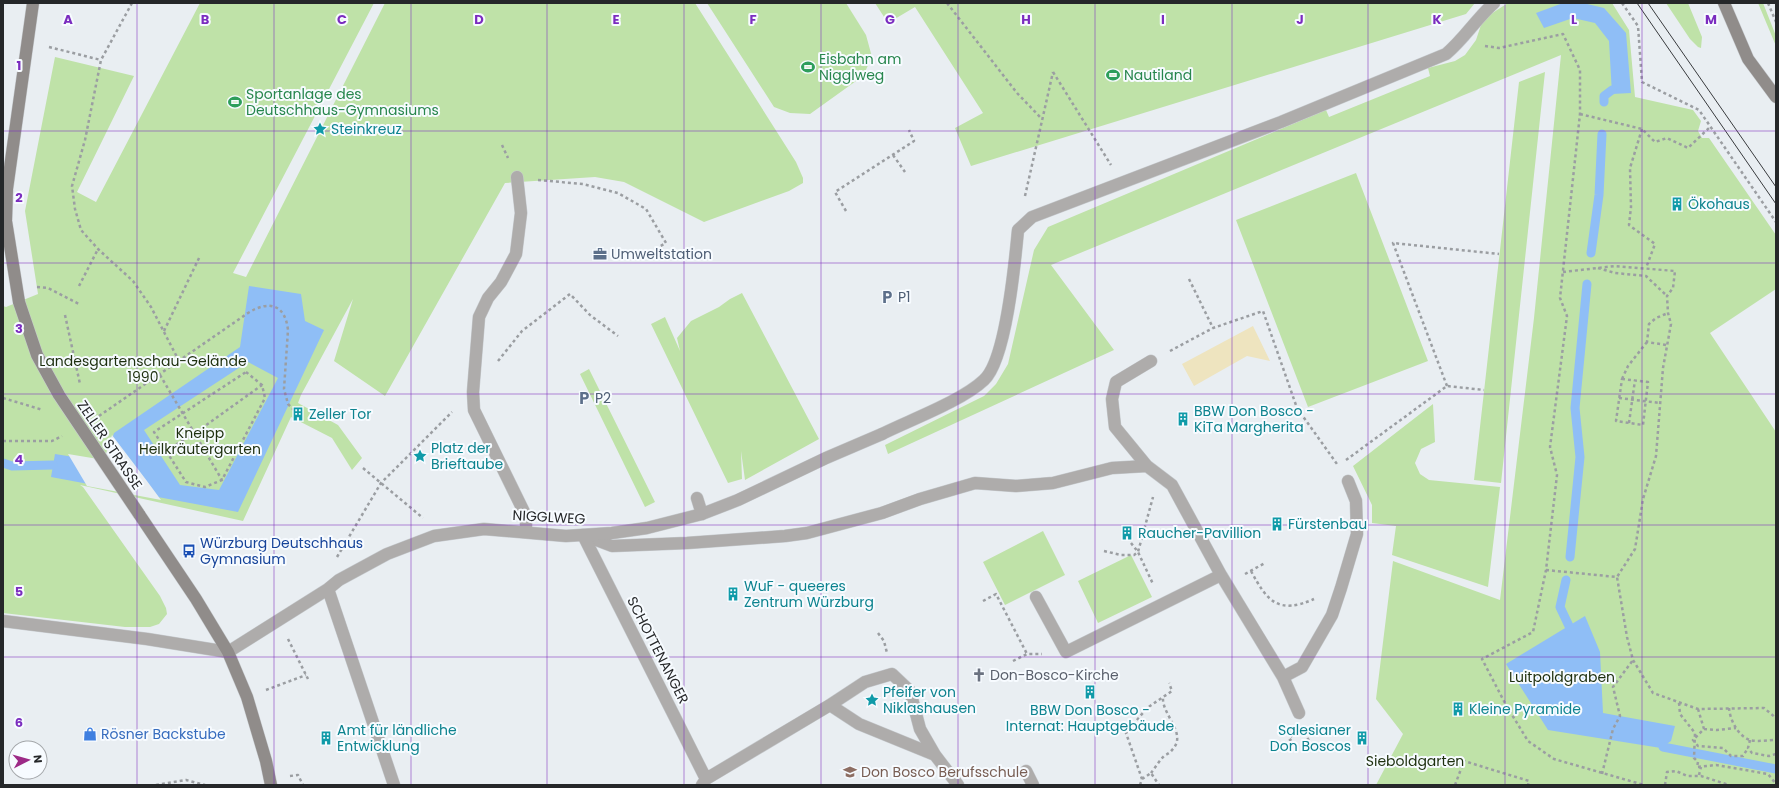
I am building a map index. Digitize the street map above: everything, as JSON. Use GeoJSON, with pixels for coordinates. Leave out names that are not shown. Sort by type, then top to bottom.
{"type":"FeatureCollection","features":[{"type":"Feature","properties":{"kind":"street","name":"ZELLER STRASSE"},"geometry":{"type":"LineString","coordinates":[[33,3],[7,189],[6,221],[19,302],[37,356],[59,395],[196,599],[228,652],[247,697],[271,785]]}},
{"type":"Feature","properties":{"kind":"street"},"geometry":{"type":"LineString","coordinates":[[1018,230],[1032,217],[1281,122],[1446,54],[1459,43],[1482,14],[1494,3]]}},
{"type":"Feature","properties":{"kind":"street"},"geometry":{"type":"LineString","coordinates":[[1724,3],[1748,59],[1776,97]]}},
{"type":"Feature","properties":{"kind":"street"},"geometry":{"type":"LineString","coordinates":[[517,177],[521,213],[516,254],[501,282],[488,298],[479,317],[473,392],[474,410],[526,516],[526,532]]}},
{"type":"Feature","properties":{"kind":"street","name":"NIGGLWEG"},"geometry":{"type":"LineString","coordinates":[[228,652],[328,589],[339,580],[386,554],[434,536],[484,529],[566,536],[583,535],[647,528],[702,514],[738,500],[826,458],[882,434],[967,392],[985,380],[996,359],[1013,279],[1018,230]]}},
{"type":"Feature","properties":{"kind":"street"},"geometry":{"type":"LineString","coordinates":[[1151,361],[1116,382],[1112,399],[1115,427],[1147,466],[1172,485],[1221,575],[1283,677],[1299,713]]}},
{"type":"Feature","properties":{"kind":"street"},"geometry":{"type":"LineString","coordinates":[[583,535],[612,546],[687,544],[785,536],[807,533],[882,513],[920,499],[975,483],[1016,486],[1053,483],[1112,468],[1147,466]]}},
{"type":"Feature","properties":{"kind":"street"},"geometry":{"type":"LineString","coordinates":[[1283,677],[1302,667],[1332,615],[1341,588],[1357,534],[1356,501],[1348,481]]}},
{"type":"Feature","properties":{"kind":"street"},"geometry":{"type":"LineString","coordinates":[[697,498],[702,514]]}},
{"type":"Feature","properties":{"kind":"street","name":"SCHOTTENANGER"},"geometry":{"type":"LineString","coordinates":[[583,535],[704,782],[865,682],[892,674],[910,691],[920,729],[935,755],[958,785]]}},
{"type":"Feature","properties":{"kind":"street"},"geometry":{"type":"LineString","coordinates":[[1036,597],[1066,652],[1221,575]]}},
{"type":"Feature","properties":{"kind":"street"},"geometry":{"type":"LineString","coordinates":[[328,589],[394,785]]}},
{"type":"Feature","properties":{"kind":"street"},"geometry":{"type":"LineString","coordinates":[[3,621],[118,635],[228,652]]}},
{"type":"Feature","properties":{"kind":"street"},"geometry":{"type":"LineString","coordinates":[[830,705],[858,724],[935,755]]}},
{"type":"Feature","properties":{"kind":"street"},"geometry":{"type":"LineString","coordinates":[[1026,771],[1033,785]]}},
{"type":"Feature","properties":{"kind":"path"},"geometry":{"type":"LineString","coordinates":[[132,3],[101,60],[84,140],[72,186],[75,209],[81,230],[98,249],[133,281],[151,307],[178,359]]}},
{"type":"Feature","properties":{"kind":"path"},"geometry":{"type":"LineString","coordinates":[[948,3],[1017,93],[1041,118]]}},
{"type":"Feature","properties":{"kind":"path"},"geometry":{"type":"LineString","coordinates":[[1622,3],[1638,26],[1642,82],[1699,110],[1776,222]]}},
{"type":"Feature","properties":{"kind":"path"},"geometry":{"type":"LineString","coordinates":[[1768,3],[1776,22]]}},
{"type":"Feature","properties":{"kind":"path"},"geometry":{"type":"LineString","coordinates":[[1459,43],[1499,48],[1563,34],[1580,70],[1580,114],[1560,298],[1567,316],[1550,447],[1557,475],[1546,570],[1533,632],[1482,659],[1506,705],[1528,741],[1554,759],[1644,785]]}},
{"type":"Feature","properties":{"kind":"path"},"geometry":{"type":"LineString","coordinates":[[27,42],[101,60]]}},
{"type":"Feature","properties":{"kind":"path"},"geometry":{"type":"LineString","coordinates":[[1018,230],[1041,118],[1053,72],[1122,182]]}},
{"type":"Feature","properties":{"kind":"path"},"geometry":{"type":"LineString","coordinates":[[1580,114],[1642,129],[1655,142],[1667,138],[1688,148],[1710,127]]}},
{"type":"Feature","properties":{"kind":"path"},"geometry":{"type":"LineString","coordinates":[[1642,129],[1630,168],[1631,207],[1629,225],[1655,244],[1646,268]]}},
{"type":"Feature","properties":{"kind":"path"},"geometry":{"type":"LineString","coordinates":[[846,211],[835,192],[914,142],[909,130]]}},
{"type":"Feature","properties":{"kind":"path"},"geometry":{"type":"LineString","coordinates":[[502,145],[517,177],[583,184],[618,193],[646,210],[666,243],[655,249]]}},
{"type":"Feature","properties":{"kind":"path"},"geometry":{"type":"LineString","coordinates":[[893,155],[905,172]]}},
{"type":"Feature","properties":{"kind":"path"},"geometry":{"type":"LineString","coordinates":[[1447,386],[1393,243],[1499,254]]}},
{"type":"Feature","properties":{"kind":"path"},"geometry":{"type":"LineString","coordinates":[[79,286],[98,249]]}},
{"type":"Feature","properties":{"kind":"path"},"geometry":{"type":"LineString","coordinates":[[164,332],[200,256]]}},
{"type":"Feature","properties":{"kind":"path"},"geometry":{"type":"LineString","coordinates":[[1563,272],[1595,267],[1646,268],[1675,271],[1673,288],[1667,296],[1668,313],[1671,324],[1666,345],[1656,456],[1643,499],[1635,549],[1617,577],[1627,637],[1634,660],[1653,693],[1698,709],[1764,708],[1776,718]]}},
{"type":"Feature","properties":{"kind":"path"},"geometry":{"type":"LineString","coordinates":[[1595,267],[1615,273],[1646,276],[1667,296]]}},
{"type":"Feature","properties":{"kind":"path"},"geometry":{"type":"LineString","coordinates":[[1189,279],[1213,328]]}},
{"type":"Feature","properties":{"kind":"path"},"geometry":{"type":"LineString","coordinates":[[48,288],[79,304]]}},
{"type":"Feature","properties":{"kind":"path"},"geometry":{"type":"LineString","coordinates":[[498,361],[522,331],[570,294],[590,315],[618,336]]}},
{"type":"Feature","properties":{"kind":"path"},"geometry":{"type":"LineString","coordinates":[[93,420],[160,374],[178,359],[257,307],[269,305],[280,310],[287,321],[288,330],[284,389],[288,404],[294,410]]}},
{"type":"Feature","properties":{"kind":"path"},"geometry":{"type":"LineString","coordinates":[[1151,361],[1213,328],[1263,311],[1297,408],[1338,465],[1447,386],[1484,390]]}},
{"type":"Feature","properties":{"kind":"path"},"geometry":{"type":"LineString","coordinates":[[1622,378],[1648,382],[1643,425],[1616,421],[1622,378],[1628,366],[1647,342],[1649,324],[1656,318],[1668,313]]}},
{"type":"Feature","properties":{"kind":"path"},"geometry":{"type":"LineString","coordinates":[[65,315],[80,385]]}},
{"type":"Feature","properties":{"kind":"path"},"geometry":{"type":"LineString","coordinates":[[1647,342],[1666,345]]}},
{"type":"Feature","properties":{"kind":"path"},"geometry":{"type":"LineString","coordinates":[[246,372],[262,384],[265,398],[222,480],[206,487],[186,482],[154,432],[246,372]]}},
{"type":"Feature","properties":{"kind":"path"},"geometry":{"type":"LineString","coordinates":[[160,374],[222,480]]}},
{"type":"Feature","properties":{"kind":"path"},"geometry":{"type":"LineString","coordinates":[[1629,423],[1635,380]]}},
{"type":"Feature","properties":{"kind":"path"},"geometry":{"type":"LineString","coordinates":[[166,451],[195,433],[262,384]]}},
{"type":"Feature","properties":{"kind":"path"},"geometry":{"type":"LineString","coordinates":[[339,580],[337,555],[381,483],[428,434],[473,392]]}},
{"type":"Feature","properties":{"kind":"path"},"geometry":{"type":"LineString","coordinates":[[1619,398],[1660,403]]}},
{"type":"Feature","properties":{"kind":"path"},"geometry":{"type":"LineString","coordinates":[[3,441],[52,441],[66,434]]}},
{"type":"Feature","properties":{"kind":"path"},"geometry":{"type":"LineString","coordinates":[[363,468],[428,522],[434,536]]}},
{"type":"Feature","properties":{"kind":"path"},"geometry":{"type":"LineString","coordinates":[[1104,551],[1121,556],[1134,555],[1138,552],[1148,509],[1154,494],[1172,485]]}},
{"type":"Feature","properties":{"kind":"path"},"geometry":{"type":"LineString","coordinates":[[1131,543],[1138,552],[1163,604]]}},
{"type":"Feature","properties":{"kind":"path"},"geometry":{"type":"LineString","coordinates":[[1546,570],[1617,577]]}},
{"type":"Feature","properties":{"kind":"path"},"geometry":{"type":"LineString","coordinates":[[1251,571],[1262,592],[1269,600],[1280,606],[1293,606],[1341,588]]}},
{"type":"Feature","properties":{"kind":"path"},"geometry":{"type":"LineString","coordinates":[[983,601],[996,594],[1027,654]]}},
{"type":"Feature","properties":{"kind":"path"},"geometry":{"type":"LineString","coordinates":[[278,620],[308,679]]}},
{"type":"Feature","properties":{"kind":"path"},"geometry":{"type":"LineString","coordinates":[[878,633],[884,641]]}},
{"type":"Feature","properties":{"kind":"path"},"geometry":{"type":"LineString","coordinates":[[1013,661],[1027,654],[1066,652]]}},
{"type":"Feature","properties":{"kind":"path"},"geometry":{"type":"LineString","coordinates":[[1602,774],[1609,740],[1615,723],[1620,716],[1613,687],[1634,660]]}},
{"type":"Feature","properties":{"kind":"path"},"geometry":{"type":"LineString","coordinates":[[247,697],[306,674]]}},
{"type":"Feature","properties":{"kind":"path"},"geometry":{"type":"LineString","coordinates":[[1140,785],[1142,779],[1126,733],[1147,708],[1172,691],[1169,683]]}},
{"type":"Feature","properties":{"kind":"path"},"geometry":{"type":"LineString","coordinates":[[1142,779],[1151,774],[1164,757],[1173,750],[1177,741],[1177,731],[1163,705],[1163,697]]}},
{"type":"Feature","properties":{"kind":"path"},"geometry":{"type":"LineString","coordinates":[[1680,703],[1678,711],[1695,734],[1693,740],[1694,756],[1698,762],[1697,767],[1716,765],[1768,774],[1776,784]]}},
{"type":"Feature","properties":{"kind":"path"},"geometry":{"type":"LineString","coordinates":[[1729,708],[1736,728],[1750,740],[1776,740]]}},
{"type":"Feature","properties":{"kind":"path"},"geometry":{"type":"LineString","coordinates":[[1698,709],[1704,729]]}},
{"type":"Feature","properties":{"kind":"path"},"geometry":{"type":"LineString","coordinates":[[1693,740],[1704,729],[1717,730],[1736,728]]}},
{"type":"Feature","properties":{"kind":"path"},"geometry":{"type":"LineString","coordinates":[[1693,740],[1698,746],[1723,748],[1731,756],[1743,756],[1748,748],[1750,740]]}},
{"type":"Feature","properties":{"kind":"path"},"geometry":{"type":"LineString","coordinates":[[1748,748],[1752,753],[1769,756],[1776,754]]}},
{"type":"Feature","properties":{"kind":"path"},"geometry":{"type":"LineString","coordinates":[[1455,785],[1464,761],[1529,781],[1528,785]]}},
{"type":"Feature","properties":{"kind":"path"},"geometry":{"type":"LineString","coordinates":[[1699,775],[1701,767]]}},
{"type":"Feature","properties":{"kind":"path"},"geometry":{"type":"LineString","coordinates":[[1665,785],[1667,772],[1676,771],[1687,776],[1699,775],[1729,785]]}},
{"type":"Feature","properties":{"kind":"path"},"geometry":{"type":"LineString","coordinates":[[1151,774],[1159,785]]}},
{"type":"Feature","properties":{"kind":"path"},"geometry":{"type":"LineString","coordinates":[[298,775],[303,785]]}},
{"type":"Feature","properties":{"kind":"path"},"geometry":{"type":"LineString","coordinates":[[156,785],[186,780],[206,785]]}},
{"type":"Feature","properties":{"kind":"green space"},"geometry":{"type":"Polygon","coordinates":[[[200,3],[374,3],[233,273],[246,277],[385,3],[695,3],[796,162],[803,178],[803,183],[789,191],[704,222],[624,182],[595,177],[505,183],[385,396],[334,361],[353,299],[301,395],[298,403],[338,425],[362,458],[352,470],[332,438],[291,417],[243,521],[80,485],[83,487],[160,596],[166,608],[167,614],[159,624],[150,627],[125,627],[3,613],[3,306],[6,307],[38,294],[25,211],[55,57],[134,76],[77,192],[96,202],[200,3]]]}},
{"type":"Feature","properties":{"kind":"green space","name":"Eisbahn am Nigglweg"},"geometry":{"type":"Polygon","coordinates":[[[707,3],[846,3],[866,35],[872,57],[863,76],[810,114],[790,113],[774,107],[707,3]]]}},
{"type":"Feature","properties":{"kind":"green space","name":"Nautiland"},"geometry":{"type":"Polygon","coordinates":[[[875,3],[1475,3],[1466,14],[971,166],[955,128],[983,113],[915,7],[888,23],[875,3]]]}},
{"type":"Feature","properties":{"kind":"green space","name":"Luitpoldgraben"},"geometry":{"type":"Polygon","coordinates":[[[1508,3],[1612,3],[1629,30],[1635,97],[1693,110],[1701,121],[1698,131],[1702,138],[1709,138],[1776,235],[1776,289],[1710,333],[1776,432],[1776,785],[1376,785],[1403,734],[1376,699],[1393,561],[1500,600],[1534,318],[1561,55],[1051,265],[1114,350],[888,454],[885,445],[984,396],[996,384],[1008,364],[1034,250],[1048,227],[1326,110],[1329,117],[1430,76],[1428,68],[1455,61],[1465,55],[1476,40],[1483,19],[1508,3]]]}},
{"type":"Feature","properties":{"kind":"green space"},"geometry":{"type":"Polygon","coordinates":[[[1666,3],[1688,3],[1702,37],[1701,48],[1690,39],[1666,3]]]}},
{"type":"Feature","properties":{"kind":"green space"},"geometry":{"type":"Polygon","coordinates":[[[1758,3],[1763,3],[1776,36],[1776,46],[1758,3]]]}},
{"type":"Feature","properties":{"kind":"green space"},"geometry":{"type":"Polygon","coordinates":[[[1545,72],[1501,483],[1474,480],[1519,82],[1545,72]]]}},
{"type":"Feature","properties":{"kind":"green space"},"geometry":{"type":"Polygon","coordinates":[[[1356,173],[1428,361],[1308,407],[1236,220],[1356,173]]]}},
{"type":"Feature","properties":{"kind":"green space"},"geometry":{"type":"Polygon","coordinates":[[[742,293],[819,439],[745,480],[741,451],[742,479],[728,483],[651,324],[665,317],[680,351],[677,338],[691,321],[719,307],[742,293]]]}},
{"type":"Feature","properties":{"kind":"green space"},"geometry":{"type":"Polygon","coordinates":[[[589,369],[655,502],[645,507],[580,374],[589,369]]]}},
{"type":"Feature","properties":{"kind":"green space"},"geometry":{"type":"Polygon","coordinates":[[[1433,404],[1435,442],[1421,449],[1415,463],[1420,474],[1429,480],[1500,487],[1488,587],[1392,555],[1396,526],[1372,523],[1372,505],[1353,466],[1433,404]]]}},
{"type":"Feature","properties":{"kind":"green space"},"geometry":{"type":"Polygon","coordinates":[[[1043,531],[1065,575],[1005,605],[983,562],[1043,531]]]}},
{"type":"Feature","properties":{"kind":"green space"},"geometry":{"type":"Polygon","coordinates":[[[1131,555],[1152,597],[1098,623],[1078,581],[1131,555]]]}},
{"type":"Feature","properties":{"kind":"sand"},"geometry":{"type":"Polygon","coordinates":[[[1253,326],[1270,361],[1247,356],[1194,386],[1182,364],[1253,326]]]}},
{"type":"Feature","properties":{"kind":"water"},"geometry":{"type":"Polygon","coordinates":[[[1563,3],[1583,3],[1604,8],[1626,33],[1631,93],[1612,94],[1609,41],[1595,23],[1573,18],[1544,28],[1536,13],[1563,3]]]}},
{"type":"Feature","properties":{"kind":"water"},"geometry":{"type":"Polygon","coordinates":[[[249,286],[301,294],[305,321],[324,330],[238,512],[51,477],[55,454],[105,462],[114,433],[240,347],[249,286]],[[248,362],[144,430],[180,485],[219,490],[278,378],[248,362]]]}},
{"type":"Feature","properties":{"kind":"water"},"geometry":{"type":"Polygon","coordinates":[[[1585,616],[1600,652],[1603,713],[1675,726],[1671,741],[1661,748],[1548,730],[1506,664],[1585,616]]]}},
{"type":"Feature","properties":{"kind":"pier"},"geometry":{"type":"Polygon","coordinates":[[[112,435],[161,500],[87,486],[68,454],[104,460],[112,435]]]}},
{"type":"Feature","properties":{"kind":"waterway"},"geometry":{"type":"LineString","coordinates":[[1604,102],[1604,96],[1612,90]]}},
{"type":"Feature","properties":{"kind":"waterway"},"geometry":{"type":"LineString","coordinates":[[1591,253],[1599,195],[1602,134]]}},
{"type":"Feature","properties":{"kind":"waterway"},"geometry":{"type":"LineString","coordinates":[[1570,557],[1580,457],[1575,408],[1587,284]]}},
{"type":"Feature","properties":{"kind":"waterway"},"geometry":{"type":"LineString","coordinates":[[3,463],[12,466],[53,465]]}},
{"type":"Feature","properties":{"kind":"waterway"},"geometry":{"type":"LineString","coordinates":[[1566,580],[1560,607],[1569,626]]}},
{"type":"Feature","properties":{"kind":"waterway"},"geometry":{"type":"LineString","coordinates":[[1663,747],[1776,769]]}},
{"type":"Feature","properties":{"kind":"tram line"},"geometry":{"type":"LineString","coordinates":[[1637,3],[1776,204]]}},
{"type":"Feature","properties":{"kind":"tram line"},"geometry":{"type":"LineString","coordinates":[[1648,3],[1776,187]]}},
{"type":"Feature","properties":{"kind":"place","name":"Eisbahn am Nigglweg"},"geometry":{"type":"Point","coordinates":[808,67]}},
{"type":"Feature","properties":{"kind":"place","name":"Nautiland"},"geometry":{"type":"Point","coordinates":[1113,75]}},
{"type":"Feature","properties":{"kind":"place","name":"Sportanlage des Deutschhaus-Gymnasiums"},"geometry":{"type":"Point","coordinates":[235,102]}},
{"type":"Feature","properties":{"kind":"place","name":"Steinkreuz"},"geometry":{"type":"Point","coordinates":[320,129]}},
{"type":"Feature","properties":{"kind":"place","name":"Ökohaus"},"geometry":{"type":"Point","coordinates":[1677,204]}},
{"type":"Feature","properties":{"kind":"place","name":"Umweltstation"},"geometry":{"type":"Point","coordinates":[600,254]}},
{"type":"Feature","properties":{"kind":"place","name":"P1"},"geometry":{"type":"Point","coordinates":[887,297]}},
{"type":"Feature","properties":{"kind":"place","name":"P2"},"geometry":{"type":"Point","coordinates":[584,398]}},
{"type":"Feature","properties":{"kind":"place","name":"Zeller Tor"},"geometry":{"type":"Point","coordinates":[298,414]}},
{"type":"Feature","properties":{"kind":"place","name":"BBW Don Bosco - KiTa Margherita"},"geometry":{"type":"Point","coordinates":[1183,419]}},
{"type":"Feature","properties":{"kind":"place","name":"Platz der Brieftaube"},"geometry":{"type":"Point","coordinates":[420,456]}},
{"type":"Feature","properties":{"kind":"place","name":"Fürstenbau"},"geometry":{"type":"Point","coordinates":[1277,524]}},
{"type":"Feature","properties":{"kind":"place","name":"Raucher-Pavillion"},"geometry":{"type":"Point","coordinates":[1127,533]}},
{"type":"Feature","properties":{"kind":"place","name":"Würzburg Deutschhaus Gymnasium"},"geometry":{"type":"Point","coordinates":[189,551]}},
{"type":"Feature","properties":{"kind":"place","name":"WuF - queeres Zentrum Würzburg"},"geometry":{"type":"Point","coordinates":[733,594]}},
{"type":"Feature","properties":{"kind":"place","name":"Don-Bosco-Kirche"},"geometry":{"type":"Point","coordinates":[979,675]}},
{"type":"Feature","properties":{"kind":"place","name":"BBW Don Bosco - Internat: Hauptgebäude"},"geometry":{"type":"Point","coordinates":[1090,692]}},
{"type":"Feature","properties":{"kind":"place","name":"Pfeifer von Niklashausen"},"geometry":{"type":"Point","coordinates":[872,700]}},
{"type":"Feature","properties":{"kind":"place","name":"Kleine Pyramide"},"geometry":{"type":"Point","coordinates":[1458,709]}},
{"type":"Feature","properties":{"kind":"place","name":"Rösner Backstube"},"geometry":{"type":"Point","coordinates":[90,734]}},
{"type":"Feature","properties":{"kind":"place","name":"Amt für ländliche Entwicklung"},"geometry":{"type":"Point","coordinates":[326,738]}},
{"type":"Feature","properties":{"kind":"place","name":"Salesianer Don Boscos"},"geometry":{"type":"Point","coordinates":[1362,738]}},
{"type":"Feature","properties":{"kind":"place","name":"Don Bosco Berufsschule"},"geometry":{"type":"Point","coordinates":[850,772]}},
{"type":"Feature","properties":{"kind":"park label","name":"Landesgartenschau-Gelände 1990"},"geometry":{"type":"Point","coordinates":[143,370]}},
{"type":"Feature","properties":{"kind":"park label","name":"Kneipp Heilkräutergarten"},"geometry":{"type":"Point","coordinates":[200,442]}},
{"type":"Feature","properties":{"kind":"park label","name":"Sieboldgarten"},"geometry":{"type":"Point","coordinates":[1415,761]}}]}
